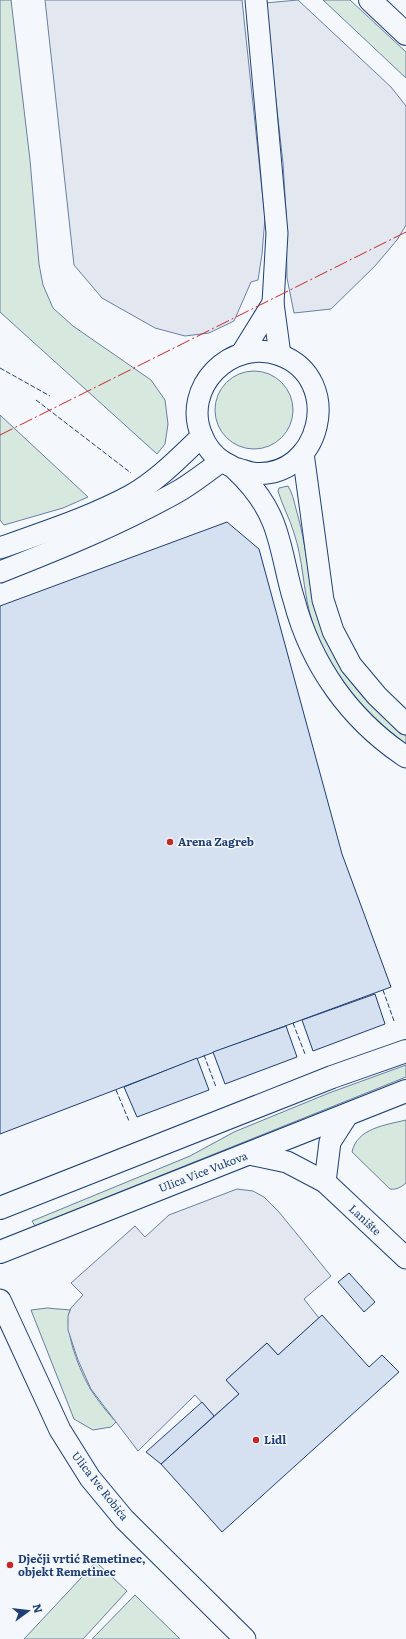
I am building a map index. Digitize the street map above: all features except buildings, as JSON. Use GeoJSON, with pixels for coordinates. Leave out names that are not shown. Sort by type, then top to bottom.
{"type":"FeatureCollection","features":[{"type":"Feature","properties":{"kind":"street"},"geometry":{"type":"LineString","coordinates":[[256,0],[277,233],[273,303],[280,355]]}},
{"type":"Feature","properties":{"kind":"street"},"geometry":{"type":"LineString","coordinates":[[370,0],[406,34]]}},
{"type":"Feature","properties":{"kind":"street"},"geometry":{"type":"LineString","coordinates":[[242,353],[273,303]]}},
{"type":"Feature","properties":{"kind":"street"},"geometry":{"type":"LineString","coordinates":[[0,572],[82,540],[136,514],[228,465],[252,473],[271,472],[288,465],[303,453],[314,436],[319,417],[317,397],[310,379],[296,364],[280,355],[262,350],[242,353],[228,358],[215,368],[205,381],[198,398],[197,417],[202,436],[210,450],[228,465],[260,497],[273,522],[296,608],[306,637],[323,673],[362,722],[385,743],[406,757]]}},
{"type":"Feature","properties":{"kind":"street"},"geometry":{"type":"LineString","coordinates":[[0,548],[76,520],[130,495],[166,470],[202,436]]}},
{"type":"Feature","properties":{"kind":"street"},"geometry":{"type":"LineString","coordinates":[[303,453],[304,470],[323,600],[333,631],[342,650],[358,674],[376,696],[406,724]]}},
{"type":"Feature","properties":{"kind":"street"},"geometry":{"type":"LineString","coordinates":[[0,1208],[288,1094],[406,1050]]}},
{"type":"Feature","properties":{"kind":"street","name":"Ulica Vice Vukova"},"geometry":{"type":"LineString","coordinates":[[0,1252],[406,1092]]}},
{"type":"Feature","properties":{"kind":"street"},"geometry":{"type":"LineString","coordinates":[[325,1182],[330,1142],[348,1114]]}},
{"type":"Feature","properties":{"kind":"street","name":"Lanište"},"geometry":{"type":"LineString","coordinates":[[249,1154],[287,1162],[325,1182],[406,1258]]}},
{"type":"Feature","properties":{"kind":"street","name":"Ulica Ive Robića"},"geometry":{"type":"LineString","coordinates":[[0,1300],[60,1430],[90,1478],[124,1519],[245,1639]]}},
{"type":"Feature","properties":{"kind":"shaded area"},"geometry":{"type":"Polygon","coordinates":[[[0,0],[11,0],[30,160],[39,264],[43,285],[53,308],[73,326],[151,380],[165,400],[168,424],[165,444],[157,454],[0,312],[0,0]]]}},
{"type":"Feature","properties":{"kind":"shaded area"},"geometry":{"type":"Polygon","coordinates":[[[45,0],[242,0],[265,218],[258,280],[251,282],[234,321],[209,333],[185,336],[155,328],[102,298],[74,265],[45,0]]]}},
{"type":"Feature","properties":{"kind":"shaded area"},"geometry":{"type":"Polygon","coordinates":[[[298,0],[391,87],[406,106],[406,225],[397,240],[375,266],[331,309],[294,313],[287,278],[286,212],[283,163],[265,3],[298,0]]]}},
{"type":"Feature","properties":{"kind":"shaded area"},"geometry":{"type":"Polygon","coordinates":[[[323,0],[350,0],[406,52],[406,78],[323,0]]]}},
{"type":"Feature","properties":{"kind":"shaded area"},"geometry":{"type":"Polygon","coordinates":[[[246,371],[262,371],[276,377],[287,388],[293,402],[293,418],[287,432],[276,443],[262,449],[246,449],[232,443],[221,432],[215,418],[215,402],[221,388],[232,377],[246,371]]]}},
{"type":"Feature","properties":{"kind":"shaded area"},"geometry":{"type":"Polygon","coordinates":[[[0,415],[88,497],[63,508],[4,525],[0,520],[0,415]]]}},
{"type":"Feature","properties":{"kind":"shaded area"},"geometry":{"type":"Polygon","coordinates":[[[288,486],[293,497],[301,527],[314,606],[321,628],[342,669],[371,705],[406,736],[406,744],[360,703],[335,670],[325,652],[310,614],[297,543],[278,491],[279,488],[288,486]]]}},
{"type":"Feature","properties":{"kind":"shaded area"},"geometry":{"type":"Polygon","coordinates":[[[406,1065],[406,1077],[35,1226],[32,1221],[190,1156],[234,1132],[329,1093],[406,1065]]]}},
{"type":"Feature","properties":{"kind":"shaded area"},"geometry":{"type":"Polygon","coordinates":[[[406,1120],[406,1183],[399,1188],[390,1189],[352,1152],[355,1144],[366,1133],[381,1126],[406,1120]]]}},
{"type":"Feature","properties":{"kind":"shaded area"},"geometry":{"type":"Polygon","coordinates":[[[237,1189],[253,1191],[264,1197],[279,1212],[331,1276],[304,1299],[319,1318],[278,1355],[267,1343],[226,1380],[239,1394],[214,1416],[195,1395],[138,1451],[91,1389],[78,1360],[68,1330],[68,1316],[71,1308],[83,1295],[71,1283],[135,1226],[145,1237],[169,1215],[237,1189]]]}},
{"type":"Feature","properties":{"kind":"shaded area"},"geometry":{"type":"Polygon","coordinates":[[[47,1308],[70,1310],[68,1318],[74,1351],[82,1373],[91,1390],[116,1422],[111,1427],[93,1430],[74,1419],[31,1310],[47,1308]]]}},
{"type":"Feature","properties":{"kind":"shaded area"},"geometry":{"type":"Polygon","coordinates":[[[96,1562],[127,1591],[83,1639],[24,1639],[96,1562]]]}},
{"type":"Feature","properties":{"kind":"shaded area"},"geometry":{"type":"Polygon","coordinates":[[[135,1595],[180,1639],[92,1639],[135,1595]]]}},
{"type":"Feature","properties":{"kind":"fence"},"geometry":{"type":"LineString","coordinates":[[0,368],[50,396]]}},
{"type":"Feature","properties":{"kind":"fence"},"geometry":{"type":"LineString","coordinates":[[36,400],[131,473]]}},
{"type":"Feature","properties":{"kind":"fence"},"geometry":{"type":"LineString","coordinates":[[383,990],[394,1021]]}},
{"type":"Feature","properties":{"kind":"fence"},"geometry":{"type":"LineString","coordinates":[[293,1023],[305,1054]]}},
{"type":"Feature","properties":{"kind":"fence"},"geometry":{"type":"LineString","coordinates":[[204,1055],[216,1087]]}},
{"type":"Feature","properties":{"kind":"fence"},"geometry":{"type":"LineString","coordinates":[[116,1090],[129,1121]]}},
{"type":"Feature","properties":{"kind":"power"},"geometry":{"type":"LineString","coordinates":[[0,435],[406,232]]}},
{"type":"Feature","properties":{"kind":"place","name":"Arena Zagreb"},"geometry":{"type":"Point","coordinates":[170,842]}},
{"type":"Feature","properties":{"kind":"place","name":"Lidl"},"geometry":{"type":"Point","coordinates":[256,1440]}},
{"type":"Feature","properties":{"kind":"place","name":"Dječji vrtić Remetinec, objekt Remetinec"},"geometry":{"type":"Point","coordinates":[10,1565]}}]}
